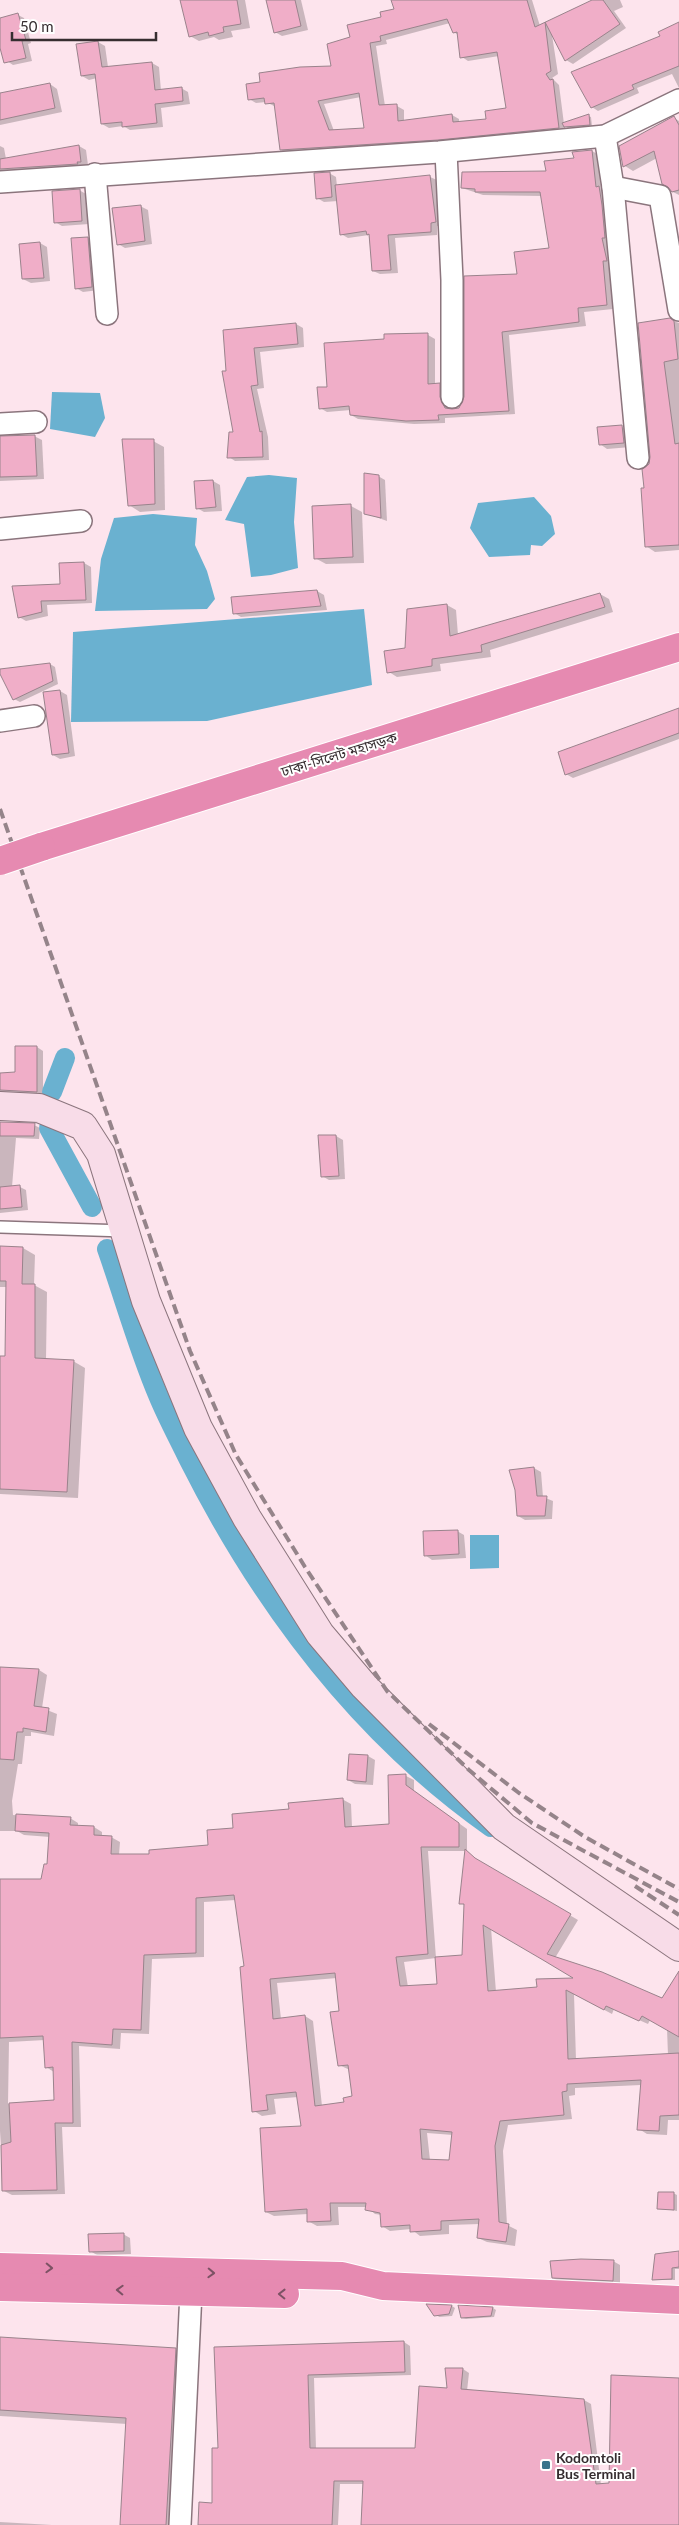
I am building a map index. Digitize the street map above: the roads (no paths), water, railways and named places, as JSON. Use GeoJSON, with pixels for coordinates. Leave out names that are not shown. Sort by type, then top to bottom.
{"type":"FeatureCollection","features":[{"type":"Feature","properties":{"kind":"highway","name":"ঢাকা-সিলেট মহাসড়ক"},"geometry":{"type":"LineString","coordinates":[[0,861],[679,647]]}},
{"type":"Feature","properties":{"kind":"highway"},"geometry":{"type":"LineString","coordinates":[[0,2267],[342,2276],[383,2286],[679,2300]]}},
{"type":"Feature","properties":{"kind":"highway"},"geometry":{"type":"LineString","coordinates":[[0,2287],[342,2294],[383,2286]]}},
{"type":"Feature","properties":{"kind":"street"},"geometry":{"type":"LineString","coordinates":[[0,182],[95,174],[446,152],[605,136],[679,100]]}},
{"type":"Feature","properties":{"kind":"street"},"geometry":{"type":"LineString","coordinates":[[605,136],[613,187],[638,458]]}},
{"type":"Feature","properties":{"kind":"street"},"geometry":{"type":"LineString","coordinates":[[446,152],[452,280],[452,397]]}},
{"type":"Feature","properties":{"kind":"street"},"geometry":{"type":"LineString","coordinates":[[95,174],[107,314]]}},
{"type":"Feature","properties":{"kind":"street"},"geometry":{"type":"LineString","coordinates":[[613,187],[660,196],[679,310]]}},
{"type":"Feature","properties":{"kind":"street"},"geometry":{"type":"LineString","coordinates":[[0,424],[36,422]]}},
{"type":"Feature","properties":{"kind":"street"},"geometry":{"type":"LineString","coordinates":[[0,529],[81,521]]}},
{"type":"Feature","properties":{"kind":"street"},"geometry":{"type":"LineString","coordinates":[[0,721],[34,716]]}},
{"type":"Feature","properties":{"kind":"street"},"geometry":{"type":"LineString","coordinates":[[0,1106],[39,1108],[83,1126],[101,1154],[146,1301],[198,1428],[247,1518],[320,1634],[364,1686],[504,1827],[679,1946]]}},
{"type":"Feature","properties":{"kind":"street"},"geometry":{"type":"LineString","coordinates":[[180,2525],[191,2292]]}},
{"type":"Feature","properties":{"kind":"lane"},"geometry":{"type":"LineString","coordinates":[[0,1227],[125,1231]]}},
{"type":"Feature","properties":{"kind":"water"},"geometry":{"type":"Polygon","coordinates":[[[52,392],[100,393],[105,418],[95,437],[50,429],[52,392]]]}},
{"type":"Feature","properties":{"kind":"water"},"geometry":{"type":"Polygon","coordinates":[[[269,475],[297,478],[294,522],[298,568],[271,575],[251,577],[244,524],[225,520],[247,477],[269,475]]]}},
{"type":"Feature","properties":{"kind":"water"},"geometry":{"type":"Polygon","coordinates":[[[534,497],[551,516],[555,534],[542,546],[531,545],[530,555],[489,557],[470,528],[478,503],[534,497]]]}},
{"type":"Feature","properties":{"kind":"water"},"geometry":{"type":"Polygon","coordinates":[[[153,514],[197,518],[195,545],[207,571],[215,599],[207,609],[95,611],[101,559],[114,518],[153,514]]]}},
{"type":"Feature","properties":{"kind":"water"},"geometry":{"type":"Polygon","coordinates":[[[364,609],[372,685],[207,721],[71,722],[73,632],[364,609]]]}},
{"type":"Feature","properties":{"kind":"water"},"geometry":{"type":"Polygon","coordinates":[[[470,1535],[499,1535],[499,1568],[470,1569],[470,1535]]]}},
{"type":"Feature","properties":{"kind":"waterway"},"geometry":{"type":"LineString","coordinates":[[52,1092],[65,1058]]}},
{"type":"Feature","properties":{"kind":"waterway"},"geometry":{"type":"LineString","coordinates":[[49,1128],[92,1207]]}},
{"type":"Feature","properties":{"kind":"waterway"},"geometry":{"type":"LineString","coordinates":[[107,1249],[144,1359],[162,1403],[217,1513],[248,1565],[281,1614],[356,1708],[398,1751],[443,1790],[491,1827]]}},
{"type":"Feature","properties":{"kind":"railway"},"geometry":{"type":"LineString","coordinates":[[0,809],[190,1351],[236,1455],[305,1567],[387,1691],[469,1770],[532,1823],[679,1902]]}},
{"type":"Feature","properties":{"kind":"railway"},"geometry":{"type":"LineString","coordinates":[[429,1724],[519,1793],[585,1837],[679,1889]]}},
{"type":"Feature","properties":{"kind":"railway"},"geometry":{"type":"LineString","coordinates":[[635,1886],[679,1915]]}},
{"type":"Feature","properties":{"kind":"place","name":"Kodomtoli Bus Terminal"},"geometry":{"type":"Point","coordinates":[546,2465]}}]}
